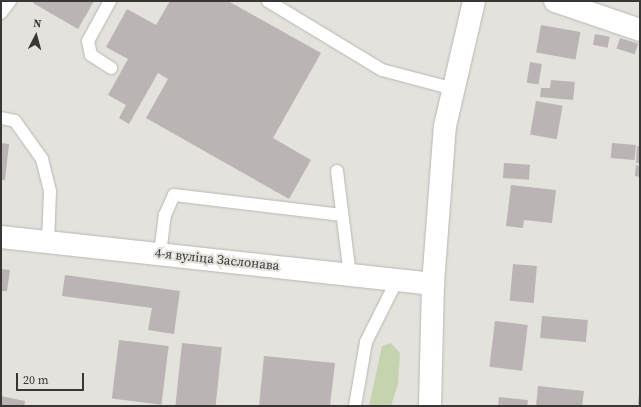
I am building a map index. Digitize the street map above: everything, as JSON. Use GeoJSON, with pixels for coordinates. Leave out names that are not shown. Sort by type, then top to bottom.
{"type":"FeatureCollection","features":[{"type":"Feature","properties":{"kind":"street"},"geometry":{"type":"LineString","coordinates":[[430,406],[433,284],[445,126],[474,1]]}},
{"type":"Feature","properties":{"kind":"street"},"geometry":{"type":"LineString","coordinates":[[555,1],[640,30]]}},
{"type":"Feature","properties":{"kind":"street","name":"4-я вуліца Заслонава"},"geometry":{"type":"LineString","coordinates":[[1,237],[433,284]]}},
{"type":"Feature","properties":{"kind":"lane"},"geometry":{"type":"LineString","coordinates":[[1,13],[10,1]]}},
{"type":"Feature","properties":{"kind":"lane"},"geometry":{"type":"LineString","coordinates":[[110,1],[88,41],[91,56],[111,68]]}},
{"type":"Feature","properties":{"kind":"lane"},"geometry":{"type":"LineString","coordinates":[[268,1],[382,70],[427,84],[454,89]]}},
{"type":"Feature","properties":{"kind":"lane"},"geometry":{"type":"LineString","coordinates":[[1,118],[15,121],[42,159],[50,192],[48,242]]}},
{"type":"Feature","properties":{"kind":"lane"},"geometry":{"type":"LineString","coordinates":[[337,171],[350,275]]}},
{"type":"Feature","properties":{"kind":"lane"},"geometry":{"type":"LineString","coordinates":[[160,254],[165,216],[174,196],[342,215]]}},
{"type":"Feature","properties":{"kind":"lane"},"geometry":{"type":"LineString","coordinates":[[355,406],[366,342],[398,280]]}},
{"type":"Feature","properties":{"kind":"green space"},"geometry":{"type":"Polygon","coordinates":[[[391,343],[400,353],[398,384],[391,406],[369,406],[382,346],[391,343]]]}},
{"type":"Feature","properties":{"kind":"building"},"geometry":{"type":"Polygon","coordinates":[[[34,1],[94,1],[78,29],[33,3],[34,1]]]}},
{"type":"Feature","properties":{"kind":"building"},"geometry":{"type":"Polygon","coordinates":[[[170,1],[228,1],[321,53],[273,138],[311,160],[289,199],[146,118],[168,79],[158,73],[129,124],[119,118],[126,105],[108,95],[128,59],[106,47],[127,9],[156,25],[170,1]]]}},
{"type":"Feature","properties":{"kind":"building"},"geometry":{"type":"Polygon","coordinates":[[[541,25],[580,32],[576,60],[536,53],[541,25]]]}},
{"type":"Feature","properties":{"kind":"building"},"geometry":{"type":"Polygon","coordinates":[[[595,34],[610,37],[608,48],[593,45],[595,34]]]}},
{"type":"Feature","properties":{"kind":"building"},"geometry":{"type":"Polygon","coordinates":[[[620,38],[638,44],[635,54],[617,48],[620,38]]]}},
{"type":"Feature","properties":{"kind":"building"},"geometry":{"type":"Polygon","coordinates":[[[530,62],[542,64],[539,85],[527,83],[530,62]]]}},
{"type":"Feature","properties":{"kind":"building"},"geometry":{"type":"Polygon","coordinates":[[[551,80],[575,82],[573,100],[540,97],[541,88],[550,88],[551,80]]]}},
{"type":"Feature","properties":{"kind":"building"},"geometry":{"type":"Polygon","coordinates":[[[536,101],[563,106],[557,139],[530,134],[536,101]]]}},
{"type":"Feature","properties":{"kind":"building"},"geometry":{"type":"Polygon","coordinates":[[[1,143],[9,144],[5,180],[1,180],[1,143]]]}},
{"type":"Feature","properties":{"kind":"building"},"geometry":{"type":"Polygon","coordinates":[[[612,143],[636,145],[635,160],[611,158],[612,143]]]}},
{"type":"Feature","properties":{"kind":"building"},"geometry":{"type":"Polygon","coordinates":[[[637,146],[640,146],[640,163],[636,163],[637,146]]]}},
{"type":"Feature","properties":{"kind":"building"},"geometry":{"type":"Polygon","coordinates":[[[504,163],[530,165],[529,180],[503,178],[504,163]]]}},
{"type":"Feature","properties":{"kind":"building"},"geometry":{"type":"Polygon","coordinates":[[[636,165],[640,166],[640,177],[635,176],[636,165]]]}},
{"type":"Feature","properties":{"kind":"building"},"geometry":{"type":"Polygon","coordinates":[[[511,185],[556,190],[552,223],[524,220],[523,228],[506,226],[511,185]]]}},
{"type":"Feature","properties":{"kind":"building"},"geometry":{"type":"Polygon","coordinates":[[[513,264],[537,266],[534,303],[510,301],[513,264]]]}},
{"type":"Feature","properties":{"kind":"building"},"geometry":{"type":"Polygon","coordinates":[[[1,269],[10,270],[7,291],[1,291],[1,269]]]}},
{"type":"Feature","properties":{"kind":"building"},"geometry":{"type":"Polygon","coordinates":[[[65,275],[180,291],[174,334],[148,330],[152,308],[62,296],[65,275]]]}},
{"type":"Feature","properties":{"kind":"building"},"geometry":{"type":"Polygon","coordinates":[[[542,316],[588,320],[586,342],[540,338],[542,316]]]}},
{"type":"Feature","properties":{"kind":"building"},"geometry":{"type":"Polygon","coordinates":[[[495,321],[528,325],[522,371],[489,367],[495,321]]]}},
{"type":"Feature","properties":{"kind":"building"},"geometry":{"type":"Polygon","coordinates":[[[119,340],[169,346],[161,405],[112,399],[119,340]]]}},
{"type":"Feature","properties":{"kind":"building"},"geometry":{"type":"Polygon","coordinates":[[[182,343],[222,347],[216,406],[175,406],[182,343]]]}},
{"type":"Feature","properties":{"kind":"building"},"geometry":{"type":"Polygon","coordinates":[[[264,356],[335,363],[330,406],[259,406],[264,356]]]}},
{"type":"Feature","properties":{"kind":"building"},"geometry":{"type":"Polygon","coordinates":[[[538,386],[584,391],[582,406],[536,406],[538,386]]]}},
{"type":"Feature","properties":{"kind":"building"},"geometry":{"type":"Polygon","coordinates":[[[640,393],[640,405],[638,404],[640,393]]]}},
{"type":"Feature","properties":{"kind":"building"},"geometry":{"type":"Polygon","coordinates":[[[1,396],[25,401],[24,406],[1,406],[1,396]]]}},
{"type":"Feature","properties":{"kind":"building"},"geometry":{"type":"Polygon","coordinates":[[[499,397],[528,400],[527,406],[498,406],[499,397]]]}}]}
